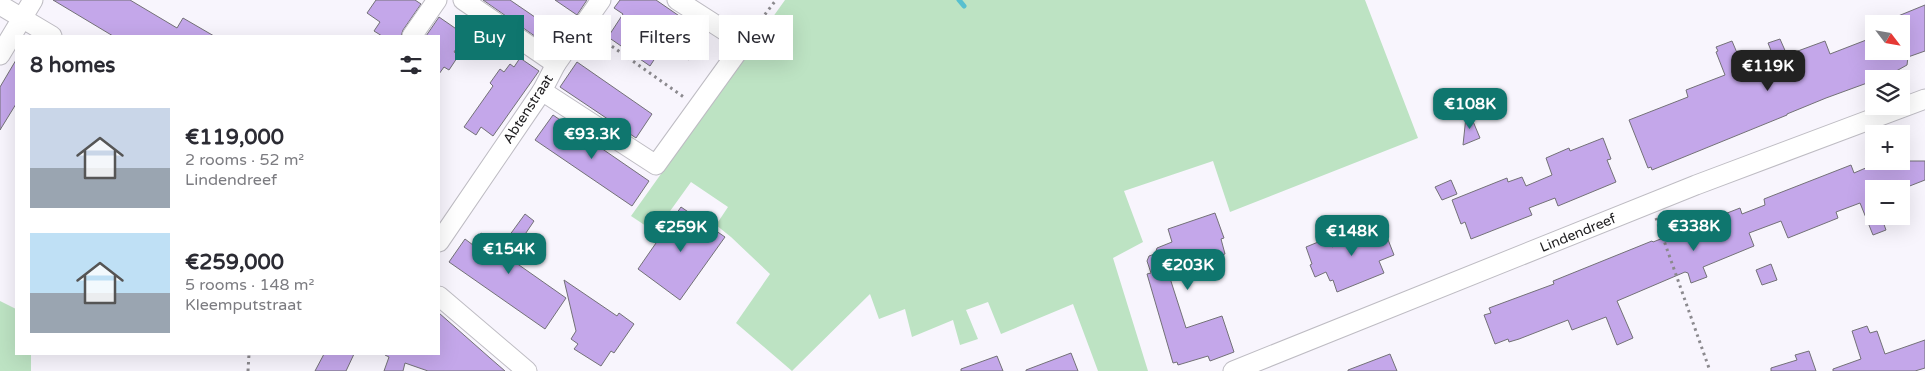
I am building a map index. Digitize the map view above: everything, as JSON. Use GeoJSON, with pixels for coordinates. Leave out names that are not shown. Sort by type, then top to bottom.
{"type":"FeatureCollection","features":[{"type":"Feature","properties":{"kind":"street"},"geometry":{"type":"LineString","coordinates":[[0,55],[33,0]]}},
{"type":"Feature","properties":{"kind":"street"},"geometry":{"type":"LineString","coordinates":[[413,35],[437,0]]}},
{"type":"Feature","properties":{"kind":"street"},"geometry":{"type":"LineString","coordinates":[[463,0],[556,64]]}},
{"type":"Feature","properties":{"kind":"street","name":"Abtenstraat"},"geometry":{"type":"LineString","coordinates":[[590,15],[600,0]]}},
{"type":"Feature","properties":{"kind":"street"},"geometry":{"type":"LineString","coordinates":[[677,0],[719,27]]}},
{"type":"Feature","properties":{"kind":"street"},"geometry":{"type":"LineString","coordinates":[[0,5],[50,35]]}},
{"type":"Feature","properties":{"kind":"street","name":"Abtenstraat"},"geometry":{"type":"LineString","coordinates":[[440,241],[542,91],[559,60]]}},
{"type":"Feature","properties":{"kind":"street"},"geometry":{"type":"LineString","coordinates":[[542,91],[656,165],[732,60]]}},
{"type":"Feature","properties":{"kind":"street","name":"Lindendreef"},"geometry":{"type":"LineString","coordinates":[[1233,371],[1651,204],[1925,99]]}},
{"type":"Feature","properties":{"kind":"street"},"geometry":{"type":"LineString","coordinates":[[440,297],[527,371]]}},
{"type":"Feature","properties":{"kind":"path"},"geometry":{"type":"LineString","coordinates":[[765,15],[776,0]]}},
{"type":"Feature","properties":{"kind":"path"},"geometry":{"type":"LineString","coordinates":[[611,45],[698,106]]}},
{"type":"Feature","properties":{"kind":"path"},"geometry":{"type":"LineString","coordinates":[[1651,204],[1710,371]]}},
{"type":"Feature","properties":{"kind":"path"},"geometry":{"type":"LineString","coordinates":[[248,371],[249,355]]}},
{"type":"Feature","properties":{"kind":"green space"},"geometry":{"type":"Polygon","coordinates":[[[785,0],[1365,0],[1418,138],[1230,212],[1213,161],[1124,191],[1143,242],[1113,258],[1148,371],[1098,371],[1073,304],[1001,334],[988,302],[966,310],[978,339],[960,345],[953,320],[912,337],[905,309],[879,319],[870,294],[792,371],[736,323],[770,274],[716,225],[728,207],[691,182],[655,232],[631,216],[742,60],[793,60],[793,15],[774,15],[785,0]]]}},
{"type":"Feature","properties":{"kind":"green space"},"geometry":{"type":"Polygon","coordinates":[[[0,301],[15,308],[15,355],[31,355],[31,371],[0,371],[0,301]]]}},
{"type":"Feature","properties":{"kind":"building"},"geometry":{"type":"Polygon","coordinates":[[[53,0],[130,0],[177,28],[183,18],[212,35],[111,35],[53,0]]]}},
{"type":"Feature","properties":{"kind":"building"},"geometry":{"type":"Polygon","coordinates":[[[376,0],[415,0],[421,4],[401,35],[380,35],[374,31],[380,22],[367,13],[376,0]]]}},
{"type":"Feature","properties":{"kind":"building"},"geometry":{"type":"Polygon","coordinates":[[[483,0],[510,0],[534,16],[534,36],[524,29],[524,15],[505,15],[483,0]]]}},
{"type":"Feature","properties":{"kind":"building"},"geometry":{"type":"Polygon","coordinates":[[[555,0],[587,0],[577,15],[555,0]]]}},
{"type":"Feature","properties":{"kind":"building"},"geometry":{"type":"Polygon","coordinates":[[[620,0],[656,0],[678,15],[622,15],[614,8],[620,0]]]}},
{"type":"Feature","properties":{"kind":"building"},"geometry":{"type":"Polygon","coordinates":[[[1925,5],[1925,51],[1910,56],[1910,15],[1901,15],[1925,5]]]}},
{"type":"Feature","properties":{"kind":"building"},"geometry":{"type":"Polygon","coordinates":[[[439,17],[455,28],[456,60],[449,70],[444,67],[440,73],[440,35],[427,35],[439,17]]]}},
{"type":"Feature","properties":{"kind":"building"},"geometry":{"type":"Polygon","coordinates":[[[621,17],[621,46],[611,39],[611,32],[621,17]]]}},
{"type":"Feature","properties":{"kind":"building"},"geometry":{"type":"Polygon","coordinates":[[[1780,39],[1787,55],[1825,41],[1830,54],[1865,40],[1865,60],[1908,60],[1907,65],[1898,70],[1865,70],[1865,84],[1652,170],[1651,167],[1648,168],[1629,120],[1688,97],[1686,90],[1725,75],[1716,52],[1718,51],[1716,47],[1732,41],[1746,74],[1776,63],[1768,43],[1780,39]]]}},
{"type":"Feature","properties":{"kind":"building"},"geometry":{"type":"Polygon","coordinates":[[[519,60],[523,60],[539,71],[493,136],[481,127],[476,135],[464,127],[493,86],[490,83],[500,69],[504,72],[510,64],[514,67],[519,60]]]}},
{"type":"Feature","properties":{"kind":"building"},"geometry":{"type":"Polygon","coordinates":[[[641,60],[654,60],[650,66],[641,60]]]}},
{"type":"Feature","properties":{"kind":"building"},"geometry":{"type":"Polygon","coordinates":[[[15,62],[15,106],[0,130],[0,87],[15,62]]]}},
{"type":"Feature","properties":{"kind":"building"},"geometry":{"type":"Polygon","coordinates":[[[577,62],[652,114],[636,138],[560,87],[577,62]]]}},
{"type":"Feature","properties":{"kind":"building"},"geometry":{"type":"Polygon","coordinates":[[[1467,107],[1480,138],[1463,145],[1467,107]]]}},
{"type":"Feature","properties":{"kind":"building"},"geometry":{"type":"Polygon","coordinates":[[[553,115],[649,181],[632,206],[535,140],[553,115]]]}},
{"type":"Feature","properties":{"kind":"building"},"geometry":{"type":"Polygon","coordinates":[[[1603,138],[1611,159],[1607,160],[1616,182],[1558,206],[1555,198],[1529,208],[1532,215],[1471,239],[1465,222],[1461,224],[1452,200],[1507,178],[1508,182],[1522,177],[1526,186],[1552,175],[1546,158],[1569,148],[1570,151],[1603,138]]]}},
{"type":"Feature","properties":{"kind":"building"},"geometry":{"type":"Polygon","coordinates":[[[1910,161],[1925,161],[1925,180],[1910,186],[1910,180],[1865,180],[1865,215],[1860,203],[1836,212],[1838,218],[1788,238],[1781,221],[1749,233],[1754,246],[1703,267],[1707,277],[1691,283],[1688,273],[1685,272],[1617,301],[1633,338],[1617,345],[1606,317],[1572,330],[1568,320],[1519,339],[1509,342],[1508,339],[1495,344],[1484,315],[1491,313],[1489,308],[1554,284],[1553,281],[1652,241],[1740,208],[1742,214],[1765,205],[1764,199],[1851,165],[1854,173],[1865,168],[1865,170],[1910,170],[1910,161]]]}},
{"type":"Feature","properties":{"kind":"building"},"geometry":{"type":"Polygon","coordinates":[[[1451,180],[1457,194],[1442,200],[1435,187],[1451,180]]]}},
{"type":"Feature","properties":{"kind":"building"},"geometry":{"type":"Polygon","coordinates":[[[681,207],[725,237],[680,300],[638,269],[681,207]]]}},
{"type":"Feature","properties":{"kind":"building"},"geometry":{"type":"Polygon","coordinates":[[[1215,213],[1224,238],[1221,239],[1225,254],[1168,272],[1186,328],[1222,316],[1234,352],[1210,361],[1208,356],[1178,365],[1177,362],[1173,363],[1147,274],[1151,273],[1147,261],[1149,256],[1155,254],[1157,248],[1172,242],[1168,229],[1215,213]]]}},
{"type":"Feature","properties":{"kind":"building"},"geometry":{"type":"Polygon","coordinates":[[[525,214],[534,221],[509,258],[566,298],[545,329],[449,262],[465,239],[473,245],[481,233],[501,247],[525,214]]]}},
{"type":"Feature","properties":{"kind":"building"},"geometry":{"type":"Polygon","coordinates":[[[1380,219],[1394,255],[1379,261],[1384,273],[1337,292],[1333,280],[1330,281],[1326,272],[1315,277],[1306,247],[1328,238],[1332,247],[1367,233],[1364,225],[1380,219]]]}},
{"type":"Feature","properties":{"kind":"building"},"geometry":{"type":"Polygon","coordinates":[[[1869,225],[1884,225],[1886,230],[1873,235],[1869,225]]]}},
{"type":"Feature","properties":{"kind":"building"},"geometry":{"type":"Polygon","coordinates":[[[1771,264],[1777,280],[1762,285],[1756,270],[1771,264]]]}},
{"type":"Feature","properties":{"kind":"building"},"geometry":{"type":"Polygon","coordinates":[[[564,280],[617,316],[619,313],[634,324],[614,353],[611,351],[601,366],[574,349],[578,344],[571,339],[576,331],[564,280]]]}},
{"type":"Feature","properties":{"kind":"building"},"geometry":{"type":"Polygon","coordinates":[[[440,314],[505,371],[428,371],[405,363],[403,371],[384,371],[389,357],[385,355],[440,355],[440,314]]]}},
{"type":"Feature","properties":{"kind":"building"},"geometry":{"type":"Polygon","coordinates":[[[1867,326],[1870,333],[1877,331],[1885,354],[1925,340],[1925,368],[1915,371],[1833,371],[1833,369],[1861,359],[1852,331],[1867,326]]]}},
{"type":"Feature","properties":{"kind":"building"},"geometry":{"type":"Polygon","coordinates":[[[1809,351],[1816,371],[1771,371],[1771,368],[1797,360],[1795,355],[1809,351]]]}},
{"type":"Feature","properties":{"kind":"building"},"geometry":{"type":"Polygon","coordinates":[[[1071,353],[1078,371],[1026,371],[1026,370],[1071,353]]]}},
{"type":"Feature","properties":{"kind":"building"},"geometry":{"type":"Polygon","coordinates":[[[1390,354],[1397,371],[1348,371],[1348,370],[1390,354]]]}},
{"type":"Feature","properties":{"kind":"building"},"geometry":{"type":"Polygon","coordinates":[[[323,355],[354,355],[346,371],[315,371],[323,355]]]}},
{"type":"Feature","properties":{"kind":"building"},"geometry":{"type":"Polygon","coordinates":[[[997,356],[1003,371],[961,371],[961,369],[997,356]]]}},
{"type":"Feature","properties":{"kind":"waterway"},"geometry":{"type":"LineString","coordinates":[[959,0],[964,6]]}}]}
